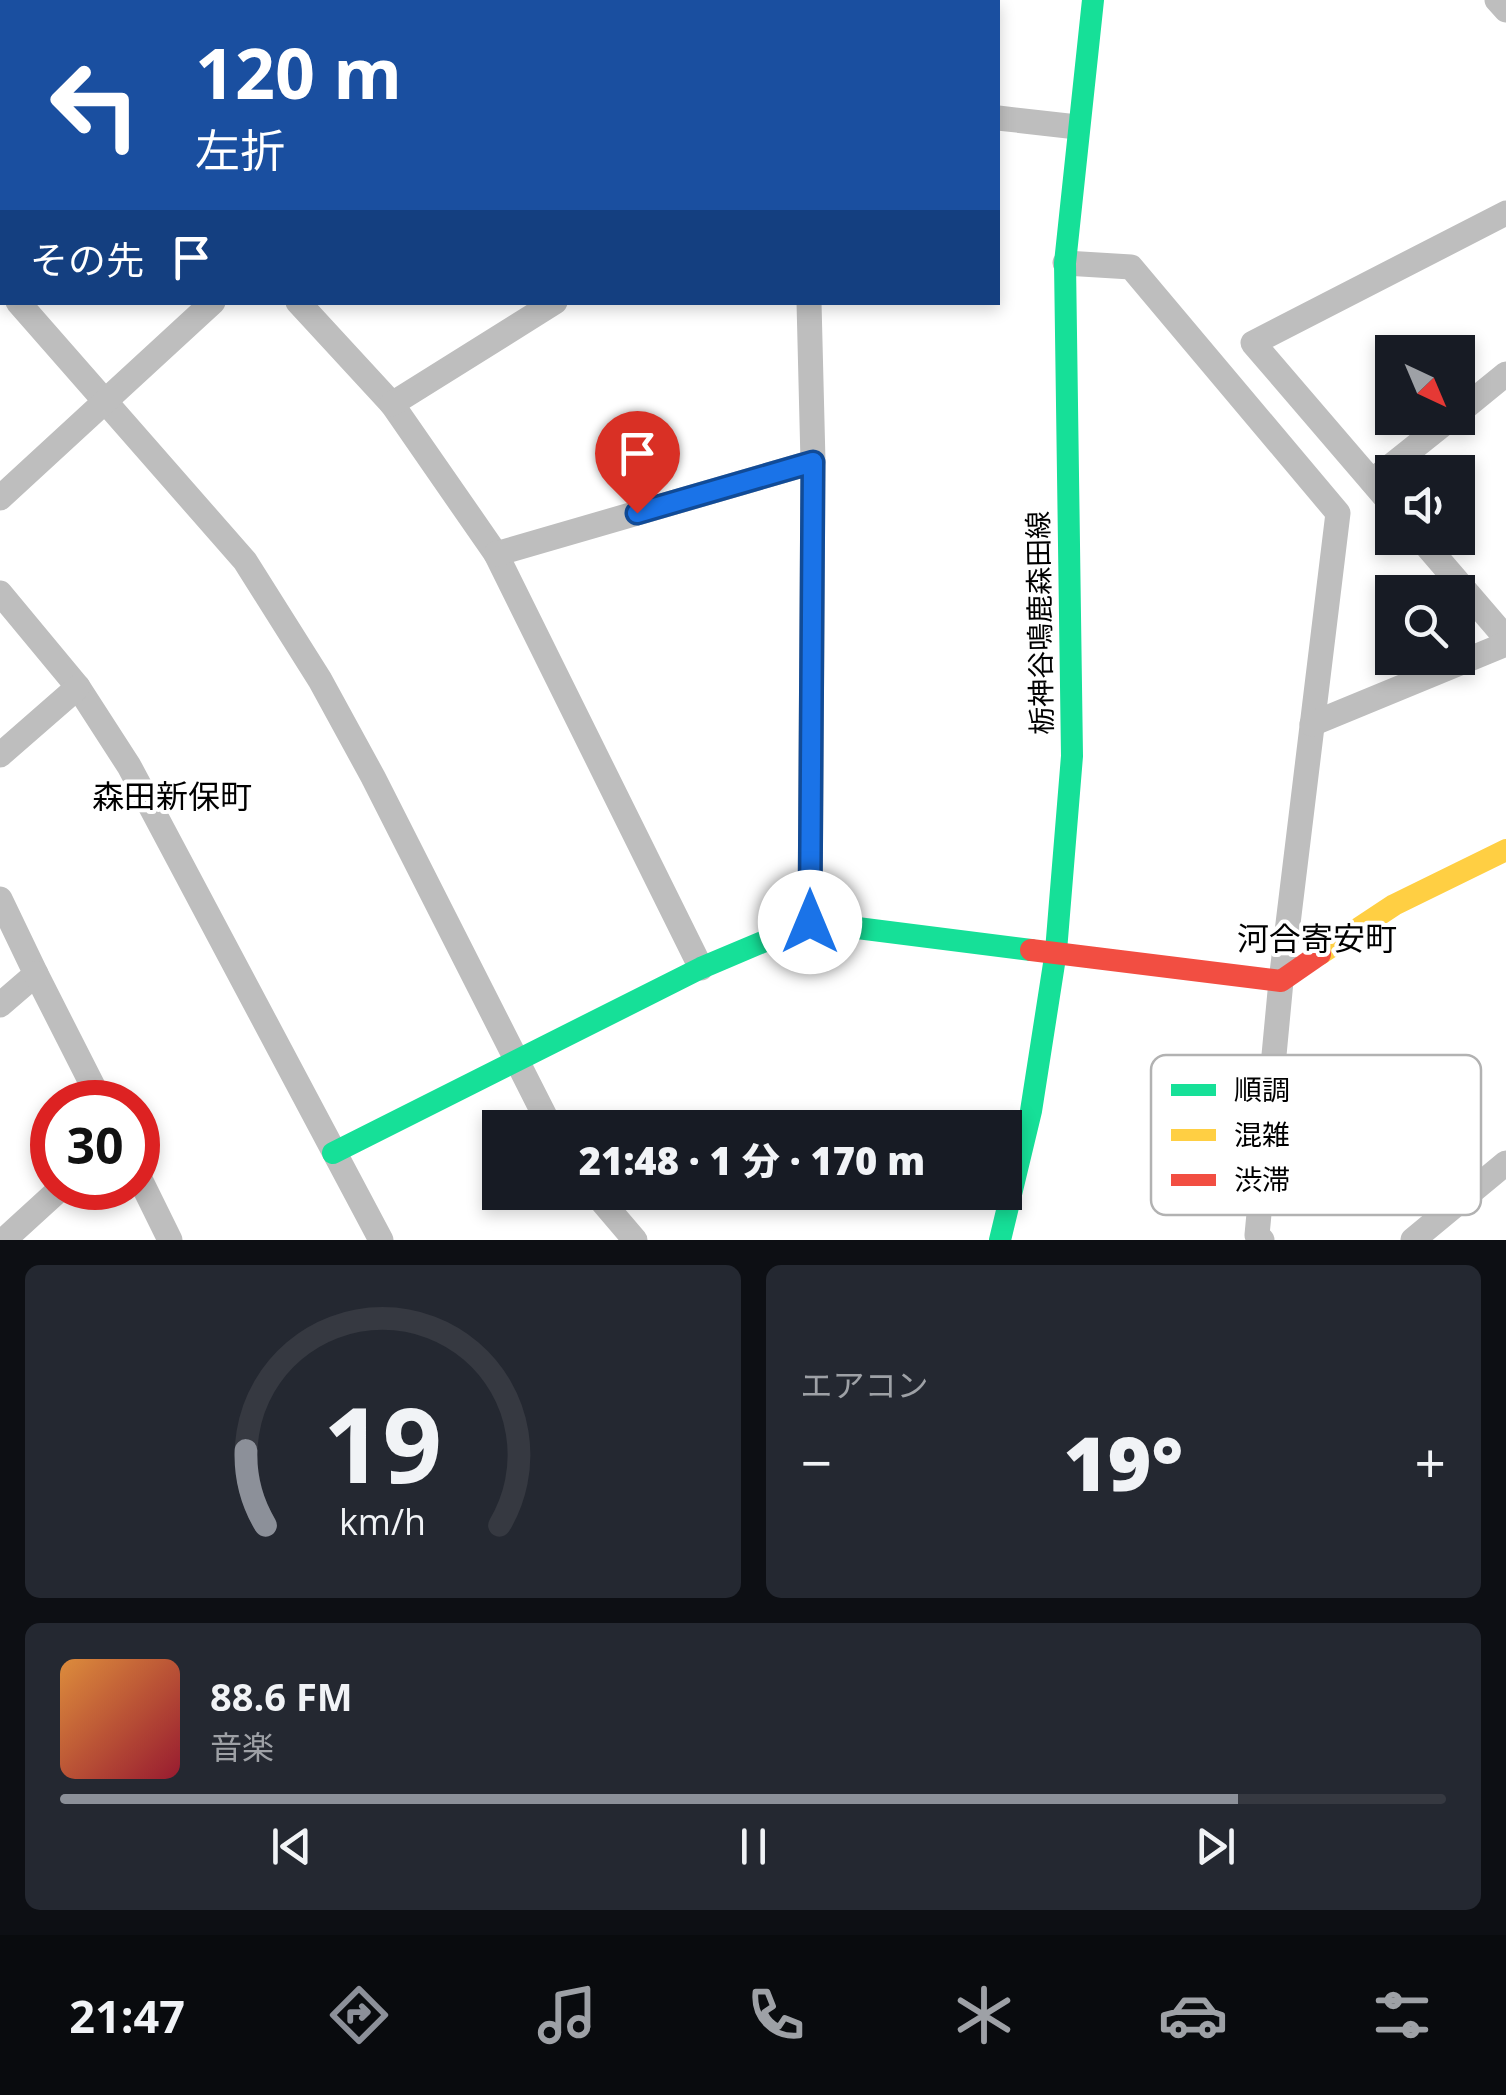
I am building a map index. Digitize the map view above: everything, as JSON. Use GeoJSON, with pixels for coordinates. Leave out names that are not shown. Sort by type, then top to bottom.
{"type":"FeatureCollection","features":[{"type":"Feature","properties":{"kind":"street","name":"栃神谷鳴鹿森田線"},"geometry":{"type":"LineString","coordinates":[[1000,1240],[1031,1110],[1056,951],[1072,756],[1065,263],[1076,127],[1093,0]]}},
{"type":"Feature","properties":{"kind":"street"},"geometry":{"type":"LineString","coordinates":[[1497,0],[1506,10]]}},
{"type":"Feature","properties":{"kind":"street"},"geometry":{"type":"LineString","coordinates":[[1000,118],[1076,127]]}},
{"type":"Feature","properties":{"kind":"street"},"geometry":{"type":"LineString","coordinates":[[1375,485],[1254,343],[1506,213]]}},
{"type":"Feature","properties":{"kind":"street"},"geometry":{"type":"LineString","coordinates":[[1065,263],[1132,266],[1338,512],[1274,1055]]}},
{"type":"Feature","properties":{"kind":"street"},"geometry":{"type":"LineString","coordinates":[[21,305],[245,561],[320,680],[541,1110]]}},
{"type":"Feature","properties":{"kind":"street"},"geometry":{"type":"LineString","coordinates":[[0,498],[211,305]]}},
{"type":"Feature","properties":{"kind":"street"},"geometry":{"type":"LineString","coordinates":[[301,305],[392,404],[496,554],[701,968]]}},
{"type":"Feature","properties":{"kind":"street"},"geometry":{"type":"LineString","coordinates":[[392,404],[550,305]]}},
{"type":"Feature","properties":{"kind":"street"},"geometry":{"type":"LineString","coordinates":[[809,305],[813,462],[810,922]]}},
{"type":"Feature","properties":{"kind":"street"},"geometry":{"type":"LineString","coordinates":[[1475,399],[1506,374]]}},
{"type":"Feature","properties":{"kind":"street"},"geometry":{"type":"LineString","coordinates":[[1372,481],[1430,435]]}},
{"type":"Feature","properties":{"kind":"street"},"geometry":{"type":"LineString","coordinates":[[496,554],[813,462]]}},
{"type":"Feature","properties":{"kind":"street"},"geometry":{"type":"LineString","coordinates":[[1312,724],[1506,641],[1434,555]]}},
{"type":"Feature","properties":{"kind":"street"},"geometry":{"type":"LineString","coordinates":[[0,593],[78,686],[128,766],[380,1240]]}},
{"type":"Feature","properties":{"kind":"street"},"geometry":{"type":"LineString","coordinates":[[0,755],[78,686]]}},
{"type":"Feature","properties":{"kind":"street"},"geometry":{"type":"LineString","coordinates":[[333,1153],[701,968],[810,922],[1281,981],[1394,905],[1506,850]]}},
{"type":"Feature","properties":{"kind":"street"},"geometry":{"type":"LineString","coordinates":[[0,899],[90,1080]]}},
{"type":"Feature","properties":{"kind":"street"},"geometry":{"type":"LineString","coordinates":[[0,1005],[36,974]]}},
{"type":"Feature","properties":{"kind":"street"},"geometry":{"type":"LineString","coordinates":[[1481,1184],[1506,1163]]}},
{"type":"Feature","properties":{"kind":"street"},"geometry":{"type":"LineString","coordinates":[[4,1240],[37,1210]]}},
{"type":"Feature","properties":{"kind":"street"},"geometry":{"type":"LineString","coordinates":[[155,1210],[170,1240]]}},
{"type":"Feature","properties":{"kind":"street"},"geometry":{"type":"LineString","coordinates":[[609,1210],[635,1240]]}},
{"type":"Feature","properties":{"kind":"street"},"geometry":{"type":"LineString","coordinates":[[1259,1215],[1257,1234],[1262,1240]]}},
{"type":"Feature","properties":{"kind":"street"},"geometry":{"type":"LineString","coordinates":[[1414,1240],[1444,1215]]}},
{"type":"Feature","properties":{"kind":"traffic: fast"},"geometry":{"type":"LineString","coordinates":[[1000,1240],[1031,1111],[1056,951],[1072,756],[1065,263],[1093,0]]}},
{"type":"Feature","properties":{"kind":"traffic: fast"},"geometry":{"type":"LineString","coordinates":[[333,1153],[701,968],[810,922],[1031,950]]}},
{"type":"Feature","properties":{"kind":"traffic: slow"},"geometry":{"type":"LineString","coordinates":[[1320,954],[1394,905],[1506,850]]}},
{"type":"Feature","properties":{"kind":"traffic: jam"},"geometry":{"type":"LineString","coordinates":[[1031,950],[1281,981],[1320,954]]}},
{"type":"Feature","properties":{"kind":"district","name":"森田新保町"},"geometry":{"type":"Point","coordinates":[172,797]}},
{"type":"Feature","properties":{"kind":"district","name":"河合寄安町"},"geometry":{"type":"Point","coordinates":[1317,939]}},
{"type":"Feature","properties":{"kind":"route"},"geometry":{"type":"LineString","coordinates":[[637,513],[813,462],[810,922]]}}]}
